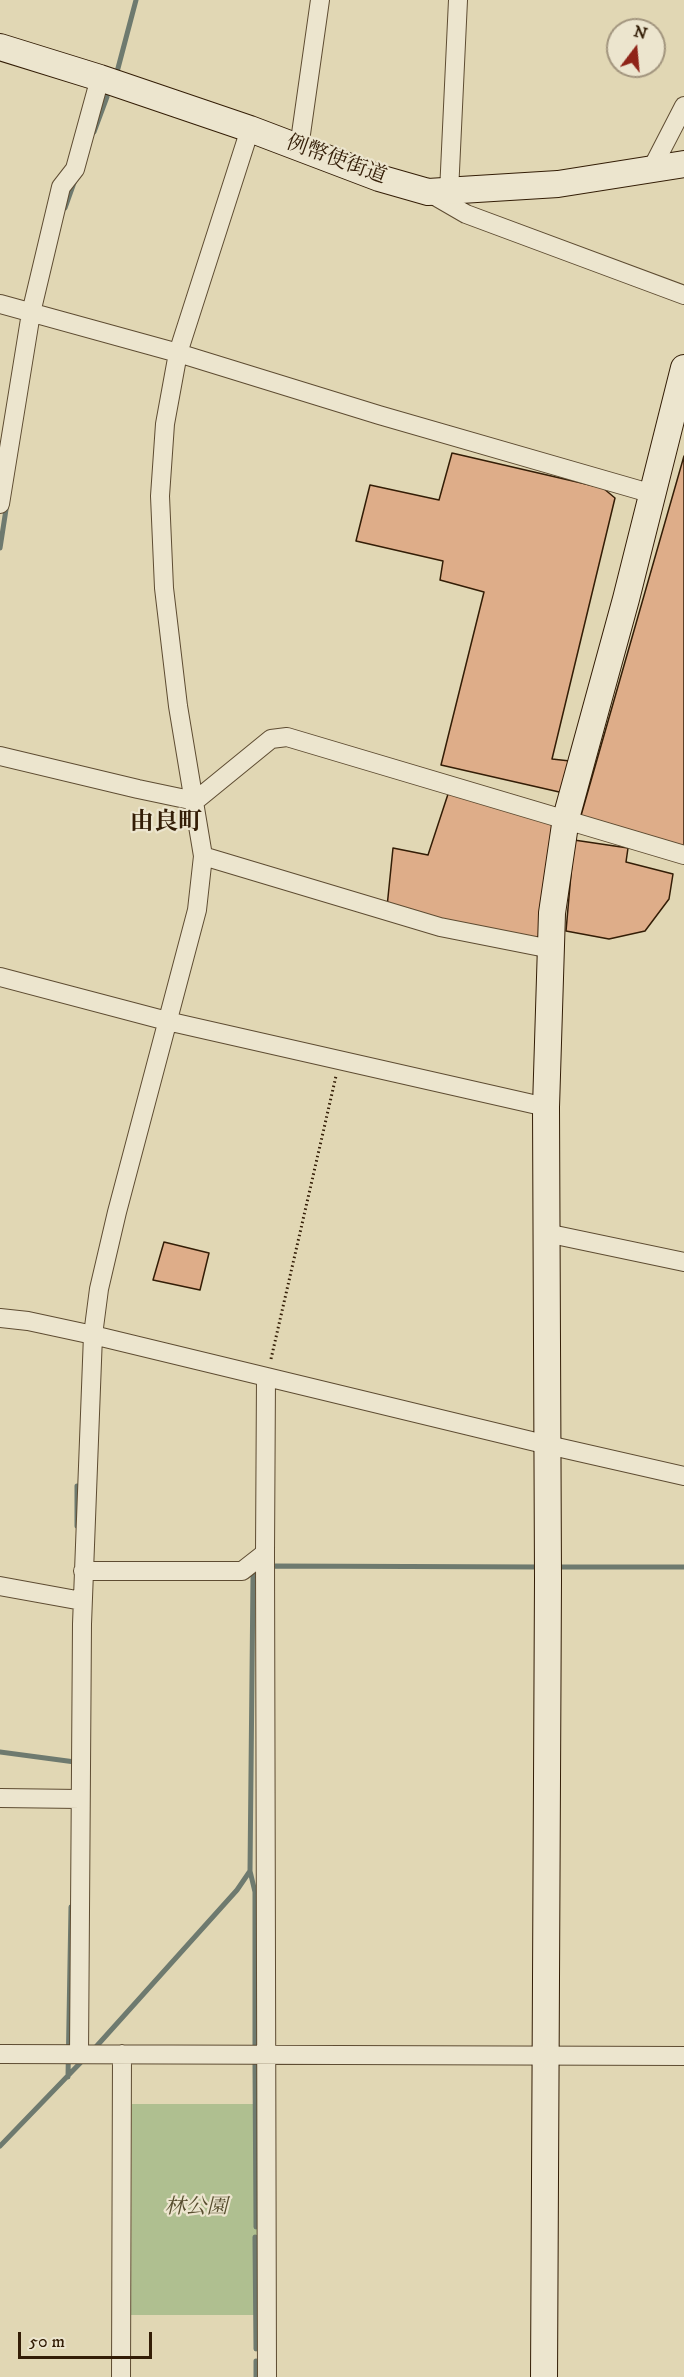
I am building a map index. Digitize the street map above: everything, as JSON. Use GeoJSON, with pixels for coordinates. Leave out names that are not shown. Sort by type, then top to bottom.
{"type":"FeatureCollection","features":[{"type":"Feature","properties":{"kind":"street"},"geometry":{"type":"LineString","coordinates":[[299,148],[320,0]]}},
{"type":"Feature","properties":{"kind":"street"},"geometry":{"type":"LineString","coordinates":[[458,0],[439,192],[466,214],[684,295]]}},
{"type":"Feature","properties":{"kind":"street","name":"例幣使街道"},"geometry":{"type":"LineString","coordinates":[[0,47],[250,129],[379,178],[439,192],[558,184],[684,164]]}},
{"type":"Feature","properties":{"kind":"street"},"geometry":{"type":"LineString","coordinates":[[0,504],[31,313],[61,187],[75,169],[100,78]]}},
{"type":"Feature","properties":{"kind":"street"},"geometry":{"type":"LineString","coordinates":[[651,170],[684,106]]}},
{"type":"Feature","properties":{"kind":"street"},"geometry":{"type":"LineString","coordinates":[[79,2055],[82,1601],[93,1335],[99,1289],[196,910],[203,856],[178,706],[166,600],[160,496],[165,424],[178,353],[250,129]]}},
{"type":"Feature","properties":{"kind":"street"},"geometry":{"type":"LineString","coordinates":[[0,304],[178,353],[378,415],[653,494]]}},
{"type":"Feature","properties":{"kind":"street"},"geometry":{"type":"LineString","coordinates":[[544,2377],[548,1567],[546,1107],[552,913],[566,818],[653,494],[684,368]]}},
{"type":"Feature","properties":{"kind":"street"},"geometry":{"type":"LineString","coordinates":[[195,801],[271,739],[287,737],[566,818],[684,855]]}},
{"type":"Feature","properties":{"kind":"street"},"geometry":{"type":"LineString","coordinates":[[0,756],[195,801]]}},
{"type":"Feature","properties":{"kind":"street"},"geometry":{"type":"LineString","coordinates":[[203,856],[440,927],[551,949]]}},
{"type":"Feature","properties":{"kind":"street"},"geometry":{"type":"LineString","coordinates":[[0,977],[167,1021],[546,1107]]}},
{"type":"Feature","properties":{"kind":"street"},"geometry":{"type":"LineString","coordinates":[[546,1233],[684,1262]]}},
{"type":"Feature","properties":{"kind":"street"},"geometry":{"type":"LineString","coordinates":[[0,1318],[28,1321],[93,1335],[684,1476]]}},
{"type":"Feature","properties":{"kind":"street"},"geometry":{"type":"LineString","coordinates":[[266,1377],[267,2377]]}},
{"type":"Feature","properties":{"kind":"street"},"geometry":{"type":"LineString","coordinates":[[83,1571],[242,1570],[265,1552]]}},
{"type":"Feature","properties":{"kind":"street"},"geometry":{"type":"LineString","coordinates":[[0,1586],[82,1601]]}},
{"type":"Feature","properties":{"kind":"street"},"geometry":{"type":"LineString","coordinates":[[0,1798],[80,1798]]}},
{"type":"Feature","properties":{"kind":"street"},"geometry":{"type":"LineString","coordinates":[[0,2054],[684,2056]]}},
{"type":"Feature","properties":{"kind":"street"},"geometry":{"type":"LineString","coordinates":[[121,2377],[122,2054]]}},
{"type":"Feature","properties":{"kind":"path"},"geometry":{"type":"LineString","coordinates":[[266,1377],[340,1060]]}},
{"type":"Feature","properties":{"kind":"green space","name":"林公園"},"geometry":{"type":"Polygon","coordinates":[[[132,2104],[260,2104],[261,2315],[131,2315],[132,2104]]]}},
{"type":"Feature","properties":{"kind":"building"},"geometry":{"type":"Polygon","coordinates":[[[452,453],[603,488],[615,498],[552,759],[570,761],[568,794],[441,765],[484,592],[440,580],[443,561],[356,541],[370,485],[439,500],[452,453]]]}},
{"type":"Feature","properties":{"kind":"building"},"geometry":{"type":"Polygon","coordinates":[[[684,456],[684,846],[580,819],[684,456]]]}},
{"type":"Feature","properties":{"kind":"building"},"geometry":{"type":"Polygon","coordinates":[[[451,785],[561,820],[545,943],[387,907],[393,848],[428,855],[451,785]]]}},
{"type":"Feature","properties":{"kind":"building"},"geometry":{"type":"Polygon","coordinates":[[[574,840],[628,848],[626,862],[673,874],[669,899],[645,931],[609,939],[566,931],[574,840]]]}},
{"type":"Feature","properties":{"kind":"building"},"geometry":{"type":"Polygon","coordinates":[[[164,1242],[209,1253],[200,1290],[153,1280],[164,1242]]]}},
{"type":"Feature","properties":{"kind":"waterway"},"geometry":{"type":"LineString","coordinates":[[117,72],[136,0]]}},
{"type":"Feature","properties":{"kind":"waterway"},"geometry":{"type":"LineString","coordinates":[[94,132],[107,97]]}},
{"type":"Feature","properties":{"kind":"waterway"},"geometry":{"type":"LineString","coordinates":[[65,208],[75,180]]}},
{"type":"Feature","properties":{"kind":"waterway"},"geometry":{"type":"LineString","coordinates":[[0,548],[7,503]]}},
{"type":"Feature","properties":{"kind":"waterway"},"geometry":{"type":"LineString","coordinates":[[77,1486],[77,1526]]}},
{"type":"Feature","properties":{"kind":"waterway"},"geometry":{"type":"LineString","coordinates":[[269,1569],[274,1566],[541,1567]]}},
{"type":"Feature","properties":{"kind":"waterway"},"geometry":{"type":"LineString","coordinates":[[554,1567],[684,1567]]}},
{"type":"Feature","properties":{"kind":"waterway"},"geometry":{"type":"LineString","coordinates":[[94,2049],[237,1890],[250,1871],[253,1577],[261,1573]]}},
{"type":"Feature","properties":{"kind":"waterway"},"geometry":{"type":"LineString","coordinates":[[0,1752],[75,1762],[75,1766]]}},
{"type":"Feature","properties":{"kind":"waterway"},"geometry":{"type":"LineString","coordinates":[[250,1871],[255,1892],[255,2047]]}},
{"type":"Feature","properties":{"kind":"waterway"},"geometry":{"type":"LineString","coordinates":[[68,2077],[71,1907]]}},
{"type":"Feature","properties":{"kind":"waterway"},"geometry":{"type":"LineString","coordinates":[[0,2146],[85,2058]]}},
{"type":"Feature","properties":{"kind":"waterway"},"geometry":{"type":"LineString","coordinates":[[255,2063],[256,2227]]}},
{"type":"Feature","properties":{"kind":"waterway"},"geometry":{"type":"LineString","coordinates":[[255,2237],[256,2349]]}},
{"type":"Feature","properties":{"kind":"waterway"},"geometry":{"type":"LineString","coordinates":[[256,2361],[256,2377]]}},
{"type":"Feature","properties":{"kind":"district","name":"由良町"},"geometry":{"type":"Point","coordinates":[166,824]}}]}
